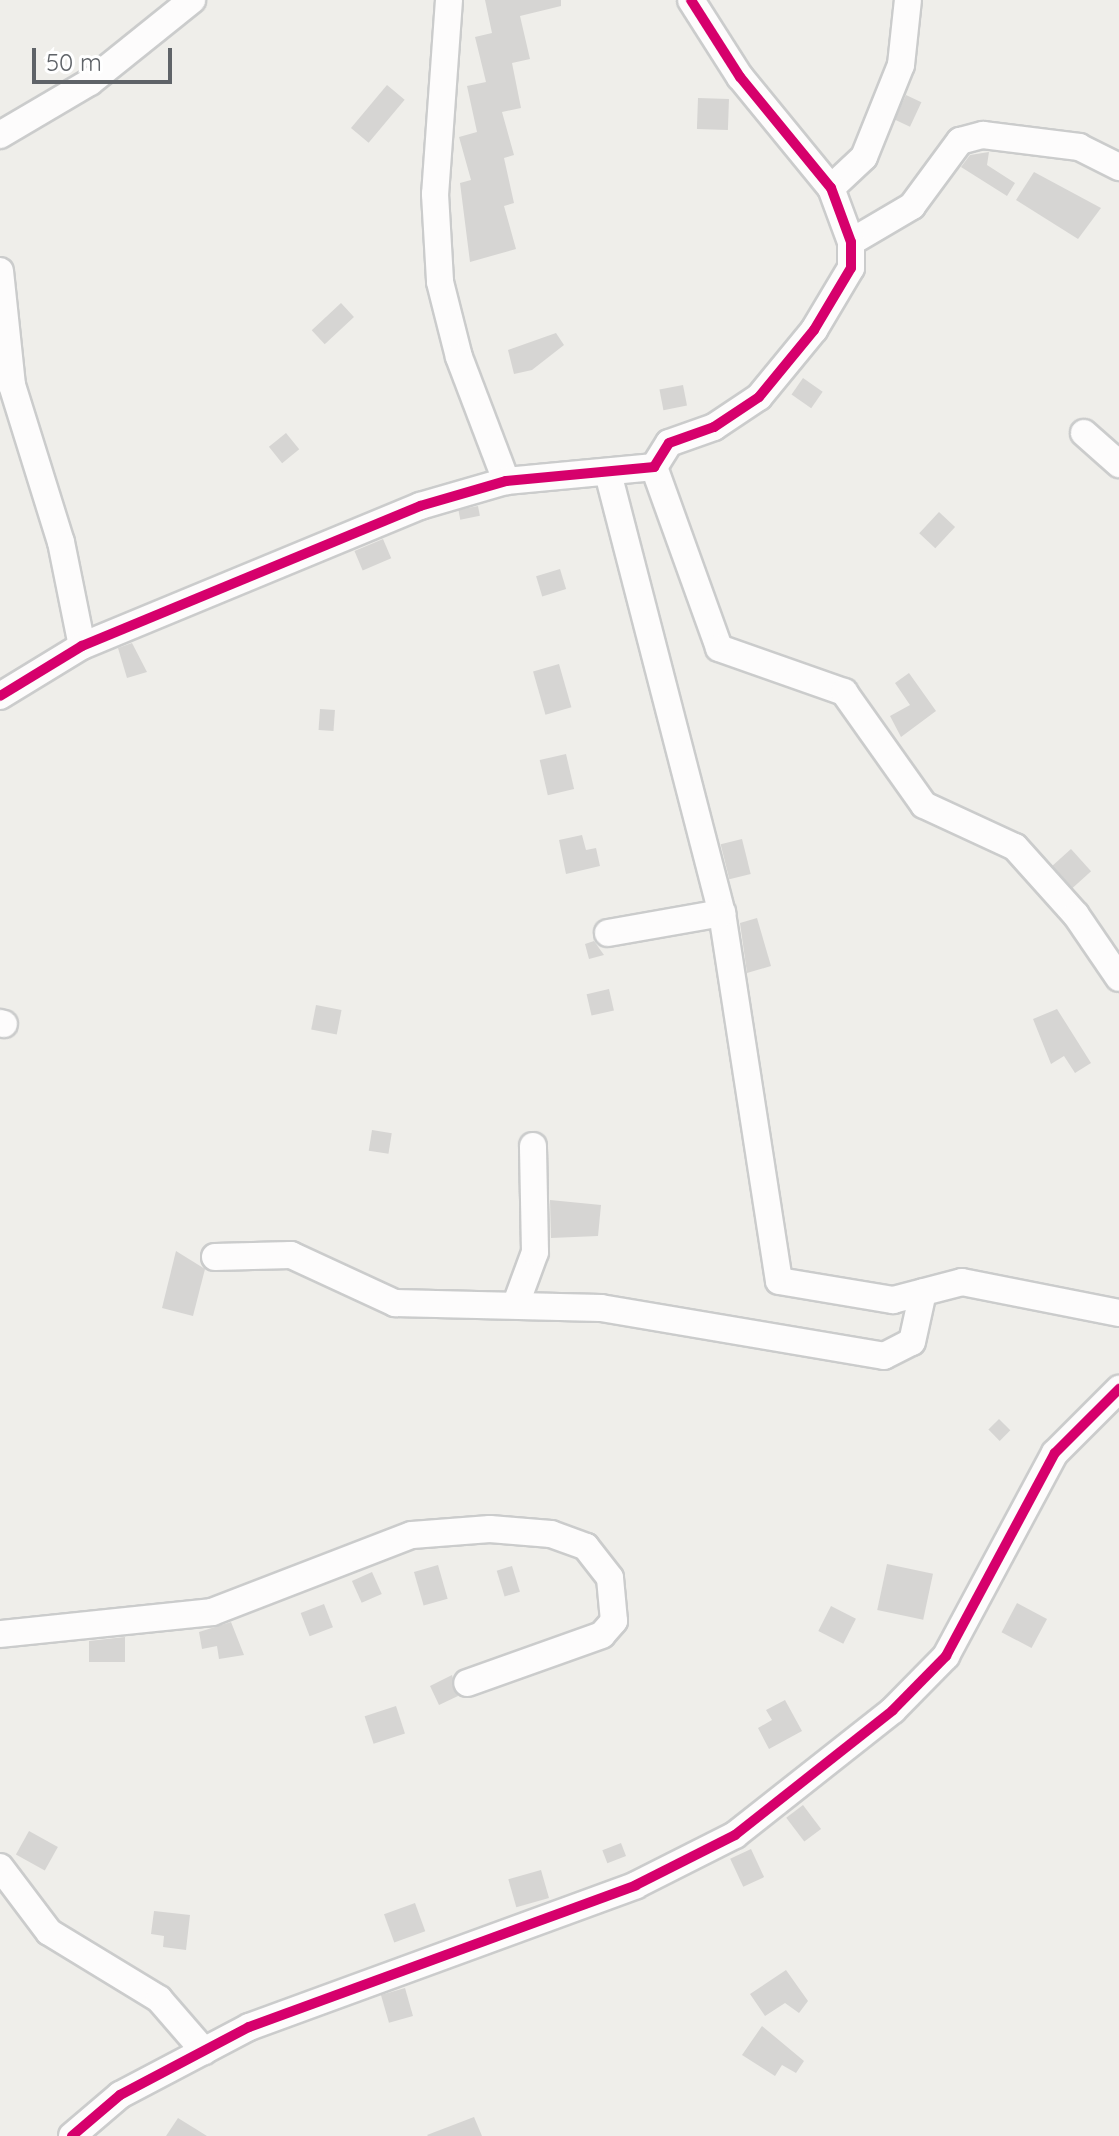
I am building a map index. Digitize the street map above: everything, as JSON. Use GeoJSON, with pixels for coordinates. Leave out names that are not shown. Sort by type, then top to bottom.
{"type":"FeatureCollection","features":[{"type":"Feature","properties":{"kind":"street"},"geometry":{"type":"LineString","coordinates":[[0,135],[90,82],[192,0]]}},
{"type":"Feature","properties":{"kind":"street"},"geometry":{"type":"LineString","coordinates":[[449,0],[435,194],[440,282],[459,357],[506,481]]}},
{"type":"Feature","properties":{"kind":"street"},"geometry":{"type":"LineString","coordinates":[[654,467],[669,443],[714,427],[759,397],[814,330],[851,268],[851,242],[831,188],[740,77],[691,0]]}},
{"type":"Feature","properties":{"kind":"street"},"geometry":{"type":"LineString","coordinates":[[831,188],[864,157],[901,65],[908,0]]}},
{"type":"Feature","properties":{"kind":"street"},"geometry":{"type":"LineString","coordinates":[[851,242],[912,206],[960,141],[983,135],[1079,147],[1119,167]]}},
{"type":"Feature","properties":{"kind":"street"},"geometry":{"type":"LineString","coordinates":[[0,271],[12,385],[61,542],[82,646]]}},
{"type":"Feature","properties":{"kind":"street"},"geometry":{"type":"LineString","coordinates":[[1084,433],[1119,464]]}},
{"type":"Feature","properties":{"kind":"street"},"geometry":{"type":"LineString","coordinates":[[0,696],[82,646],[420,506],[506,481],[654,467]]}},
{"type":"Feature","properties":{"kind":"street"},"geometry":{"type":"LineString","coordinates":[[654,467],[719,648],[844,692],[924,805],[1015,847],[1076,915],[1119,978]]}},
{"type":"Feature","properties":{"kind":"street"},"geometry":{"type":"LineString","coordinates":[[608,473],[722,913],[779,1281],[893,1300],[962,1282],[1119,1313]]}},
{"type":"Feature","properties":{"kind":"street"},"geometry":{"type":"LineString","coordinates":[[608,933],[722,913]]}},
{"type":"Feature","properties":{"kind":"street"},"geometry":{"type":"LineString","coordinates":[[517,1301],[535,1252],[533,1146]]}},
{"type":"Feature","properties":{"kind":"street"},"geometry":{"type":"LineString","coordinates":[[215,1257],[291,1255],[395,1303],[517,1301],[601,1308],[884,1356],[912,1342],[923,1292]]}},
{"type":"Feature","properties":{"kind":"street"},"geometry":{"type":"LineString","coordinates":[[72,2136],[120,2095],[249,2027],[636,1885],[735,1835],[893,1710],[946,1656],[1055,1453],[1119,1389]]}},
{"type":"Feature","properties":{"kind":"street"},"geometry":{"type":"LineString","coordinates":[[0,1634],[212,1612],[412,1535],[490,1529],[551,1534],[586,1547],[610,1578],[614,1621],[602,1635],[467,1683]]}},
{"type":"Feature","properties":{"kind":"street"},"geometry":{"type":"LineString","coordinates":[[0,1867],[49,1932],[159,1999],[204,2051]]}},
{"type":"Feature","properties":{"kind":"building"},"geometry":{"type":"Polygon","coordinates":[[[485,0],[561,0],[561,6],[520,16],[530,59],[512,63],[521,108],[502,112],[514,155],[504,158],[514,203],[504,206],[516,249],[470,262],[460,183],[471,180],[459,137],[477,132],[467,86],[486,82],[475,37],[492,33],[485,0]]]}},
{"type":"Feature","properties":{"kind":"building"},"geometry":{"type":"Polygon","coordinates":[[[387,85],[405,100],[369,143],[351,128],[387,85]]]}},
{"type":"Feature","properties":{"kind":"building"},"geometry":{"type":"Polygon","coordinates":[[[906,95],[921,102],[910,127],[895,119],[906,95]]]}},
{"type":"Feature","properties":{"kind":"building"},"geometry":{"type":"Polygon","coordinates":[[[698,98],[729,99],[728,130],[697,129],[698,98]]]}},
{"type":"Feature","properties":{"kind":"building"},"geometry":{"type":"Polygon","coordinates":[[[989,152],[987,165],[1015,183],[1007,196],[961,167],[970,155],[989,152]]]}},
{"type":"Feature","properties":{"kind":"building"},"geometry":{"type":"Polygon","coordinates":[[[1034,172],[1101,208],[1078,239],[1016,200],[1034,172]]]}},
{"type":"Feature","properties":{"kind":"building"},"geometry":{"type":"Polygon","coordinates":[[[341,303],[354,317],[325,344],[312,330],[341,303]]]}},
{"type":"Feature","properties":{"kind":"building"},"geometry":{"type":"Polygon","coordinates":[[[556,333],[564,345],[532,370],[514,374],[508,350],[556,333]]]}},
{"type":"Feature","properties":{"kind":"building"},"geometry":{"type":"Polygon","coordinates":[[[803,378],[823,392],[811,408],[792,394],[803,378]]]}},
{"type":"Feature","properties":{"kind":"building"},"geometry":{"type":"Polygon","coordinates":[[[683,385],[687,406],[663,410],[659,390],[683,385]]]}},
{"type":"Feature","properties":{"kind":"building"},"geometry":{"type":"Polygon","coordinates":[[[286,433],[299,449],[282,463],[269,447],[286,433]]]}},
{"type":"Feature","properties":{"kind":"building"},"geometry":{"type":"Polygon","coordinates":[[[478,506],[480,516],[460,520],[458,510],[478,506]]]}},
{"type":"Feature","properties":{"kind":"building"},"geometry":{"type":"Polygon","coordinates":[[[939,512],[955,527],[935,548],[919,533],[939,512]]]}},
{"type":"Feature","properties":{"kind":"building"},"geometry":{"type":"Polygon","coordinates":[[[383,539],[391,558],[363,570],[354,551],[383,539]]]}},
{"type":"Feature","properties":{"kind":"building"},"geometry":{"type":"Polygon","coordinates":[[[560,569],[566,589],[542,596],[536,576],[560,569]]]}},
{"type":"Feature","properties":{"kind":"building"},"geometry":{"type":"Polygon","coordinates":[[[132,643],[147,672],[127,678],[118,648],[132,643]]]}},
{"type":"Feature","properties":{"kind":"building"},"geometry":{"type":"Polygon","coordinates":[[[559,664],[571,707],[545,715],[533,671],[559,664]]]}},
{"type":"Feature","properties":{"kind":"building"},"geometry":{"type":"Polygon","coordinates":[[[909,673],[936,711],[901,737],[890,716],[910,705],[895,683],[909,673]]]}},
{"type":"Feature","properties":{"kind":"building"},"geometry":{"type":"Polygon","coordinates":[[[320,709],[335,710],[333,731],[319,730],[320,709]]]}},
{"type":"Feature","properties":{"kind":"building"},"geometry":{"type":"Polygon","coordinates":[[[566,754],[574,789],[548,795],[540,760],[566,754]]]}},
{"type":"Feature","properties":{"kind":"building"},"geometry":{"type":"Polygon","coordinates":[[[582,835],[586,850],[596,848],[600,866],[566,874],[559,840],[582,835]]]}},
{"type":"Feature","properties":{"kind":"building"},"geometry":{"type":"Polygon","coordinates":[[[742,839],[751,874],[729,879],[721,844],[742,839]]]}},
{"type":"Feature","properties":{"kind":"building"},"geometry":{"type":"Polygon","coordinates":[[[1071,849],[1091,871],[1072,888],[1052,866],[1071,849]]]}},
{"type":"Feature","properties":{"kind":"building"},"geometry":{"type":"Polygon","coordinates":[[[757,918],[771,966],[747,973],[740,923],[757,918]]]}},
{"type":"Feature","properties":{"kind":"building"},"geometry":{"type":"Polygon","coordinates":[[[594,941],[604,955],[589,959],[585,944],[594,941]]]}},
{"type":"Feature","properties":{"kind":"building"},"geometry":{"type":"Polygon","coordinates":[[[609,989],[614,1010],[592,1016],[587,994],[609,989]]]}},
{"type":"Feature","properties":{"kind":"building"},"geometry":{"type":"Polygon","coordinates":[[[316,1005],[342,1010],[337,1035],[311,1030],[316,1005]]]}},
{"type":"Feature","properties":{"kind":"building"},"geometry":{"type":"Polygon","coordinates":[[[1057,1009],[1091,1063],[1075,1073],[1064,1056],[1051,1064],[1033,1019],[1057,1009]]]}},
{"type":"Feature","properties":{"kind":"building"},"geometry":{"type":"Polygon","coordinates":[[[372,1130],[392,1133],[388,1154],[369,1151],[372,1130]]]}},
{"type":"Feature","properties":{"kind":"building"},"geometry":{"type":"Polygon","coordinates":[[[550,1200],[601,1205],[598,1236],[551,1238],[550,1200]]]}},
{"type":"Feature","properties":{"kind":"building"},"geometry":{"type":"Polygon","coordinates":[[[176,1251],[205,1269],[193,1316],[162,1308],[176,1251]]]}},
{"type":"Feature","properties":{"kind":"building"},"geometry":{"type":"Polygon","coordinates":[[[999,1419],[1010,1430],[1000,1441],[988,1430],[999,1419]]]}},
{"type":"Feature","properties":{"kind":"building"},"geometry":{"type":"Polygon","coordinates":[[[887,1564],[933,1574],[923,1620],[877,1610],[887,1564]]]}},
{"type":"Feature","properties":{"kind":"building"},"geometry":{"type":"Polygon","coordinates":[[[438,1565],[448,1599],[424,1606],[414,1572],[438,1565]]]}},
{"type":"Feature","properties":{"kind":"building"},"geometry":{"type":"Polygon","coordinates":[[[512,1566],[520,1592],[505,1596],[497,1571],[512,1566]]]}},
{"type":"Feature","properties":{"kind":"building"},"geometry":{"type":"Polygon","coordinates":[[[372,1572],[382,1594],[362,1603],[352,1581],[372,1572]]]}},
{"type":"Feature","properties":{"kind":"building"},"geometry":{"type":"Polygon","coordinates":[[[1017,1603],[1047,1619],[1032,1648],[1002,1632],[1017,1603]]]}},
{"type":"Feature","properties":{"kind":"building"},"geometry":{"type":"Polygon","coordinates":[[[324,1604],[333,1627],[310,1636],[301,1613],[324,1604]]]}},
{"type":"Feature","properties":{"kind":"building"},"geometry":{"type":"Polygon","coordinates":[[[831,1606],[856,1619],[843,1644],[818,1631],[831,1606]]]}},
{"type":"Feature","properties":{"kind":"building"},"geometry":{"type":"Polygon","coordinates":[[[231,1622],[244,1655],[219,1659],[217,1646],[202,1649],[199,1632],[231,1622]]]}},
{"type":"Feature","properties":{"kind":"building"},"geometry":{"type":"Polygon","coordinates":[[[125,1637],[125,1662],[89,1662],[89,1641],[125,1637]]]}},
{"type":"Feature","properties":{"kind":"building"},"geometry":{"type":"Polygon","coordinates":[[[452,1675],[458,1696],[439,1705],[430,1686],[452,1675]]]}},
{"type":"Feature","properties":{"kind":"building"},"geometry":{"type":"Polygon","coordinates":[[[785,1700],[802,1731],[769,1749],[758,1728],[772,1720],[766,1710],[785,1700]]]}},
{"type":"Feature","properties":{"kind":"building"},"geometry":{"type":"Polygon","coordinates":[[[396,1706],[405,1734],[374,1744],[365,1716],[396,1706]]]}},
{"type":"Feature","properties":{"kind":"building"},"geometry":{"type":"Polygon","coordinates":[[[803,1805],[821,1829],[804,1842],[786,1818],[803,1805]]]}},
{"type":"Feature","properties":{"kind":"building"},"geometry":{"type":"Polygon","coordinates":[[[29,1831],[58,1847],[45,1871],[16,1855],[29,1831]]]}},
{"type":"Feature","properties":{"kind":"building"},"geometry":{"type":"Polygon","coordinates":[[[621,1843],[626,1856],[607,1863],[602,1850],[621,1843]]]}},
{"type":"Feature","properties":{"kind":"building"},"geometry":{"type":"Polygon","coordinates":[[[751,1849],[764,1877],[743,1887],[730,1859],[751,1849]]]}},
{"type":"Feature","properties":{"kind":"building"},"geometry":{"type":"Polygon","coordinates":[[[541,1870],[549,1898],[516,1907],[508,1879],[541,1870]]]}},
{"type":"Feature","properties":{"kind":"building"},"geometry":{"type":"Polygon","coordinates":[[[415,1903],[425,1931],[394,1942],[384,1914],[415,1903]]]}},
{"type":"Feature","properties":{"kind":"building"},"geometry":{"type":"Polygon","coordinates":[[[154,1911],[190,1915],[186,1950],[163,1947],[164,1936],[151,1934],[154,1911]]]}},
{"type":"Feature","properties":{"kind":"building"},"geometry":{"type":"Polygon","coordinates":[[[786,1970],[808,2001],[799,2013],[785,2003],[765,2016],[750,1994],[786,1970]]]}},
{"type":"Feature","properties":{"kind":"building"},"geometry":{"type":"Polygon","coordinates":[[[405,1988],[413,2016],[389,2023],[381,1995],[405,1988]]]}},
{"type":"Feature","properties":{"kind":"building"},"geometry":{"type":"Polygon","coordinates":[[[762,2026],[804,2061],[796,2073],[782,2065],[775,2076],[742,2055],[762,2026]]]}},
{"type":"Feature","properties":{"kind":"building"},"geometry":{"type":"Polygon","coordinates":[[[474,2117],[482,2136],[427,2135],[474,2117]]]}},
{"type":"Feature","properties":{"kind":"building"},"geometry":{"type":"Polygon","coordinates":[[[178,2118],[207,2136],[166,2136],[178,2118]]]}},
{"type":"Feature","properties":{"kind":"cycle path"},"geometry":{"type":"LineString","coordinates":[[0,696],[82,646],[420,506],[506,481],[654,467],[669,443],[714,427],[759,397],[814,330],[851,268],[851,242],[831,188],[740,77],[691,0]]}},
{"type":"Feature","properties":{"kind":"cycle path"},"geometry":{"type":"LineString","coordinates":[[72,2136],[120,2095],[249,2027],[636,1885],[735,1835],[893,1710],[946,1656],[1055,1453],[1119,1389]]}}]}
